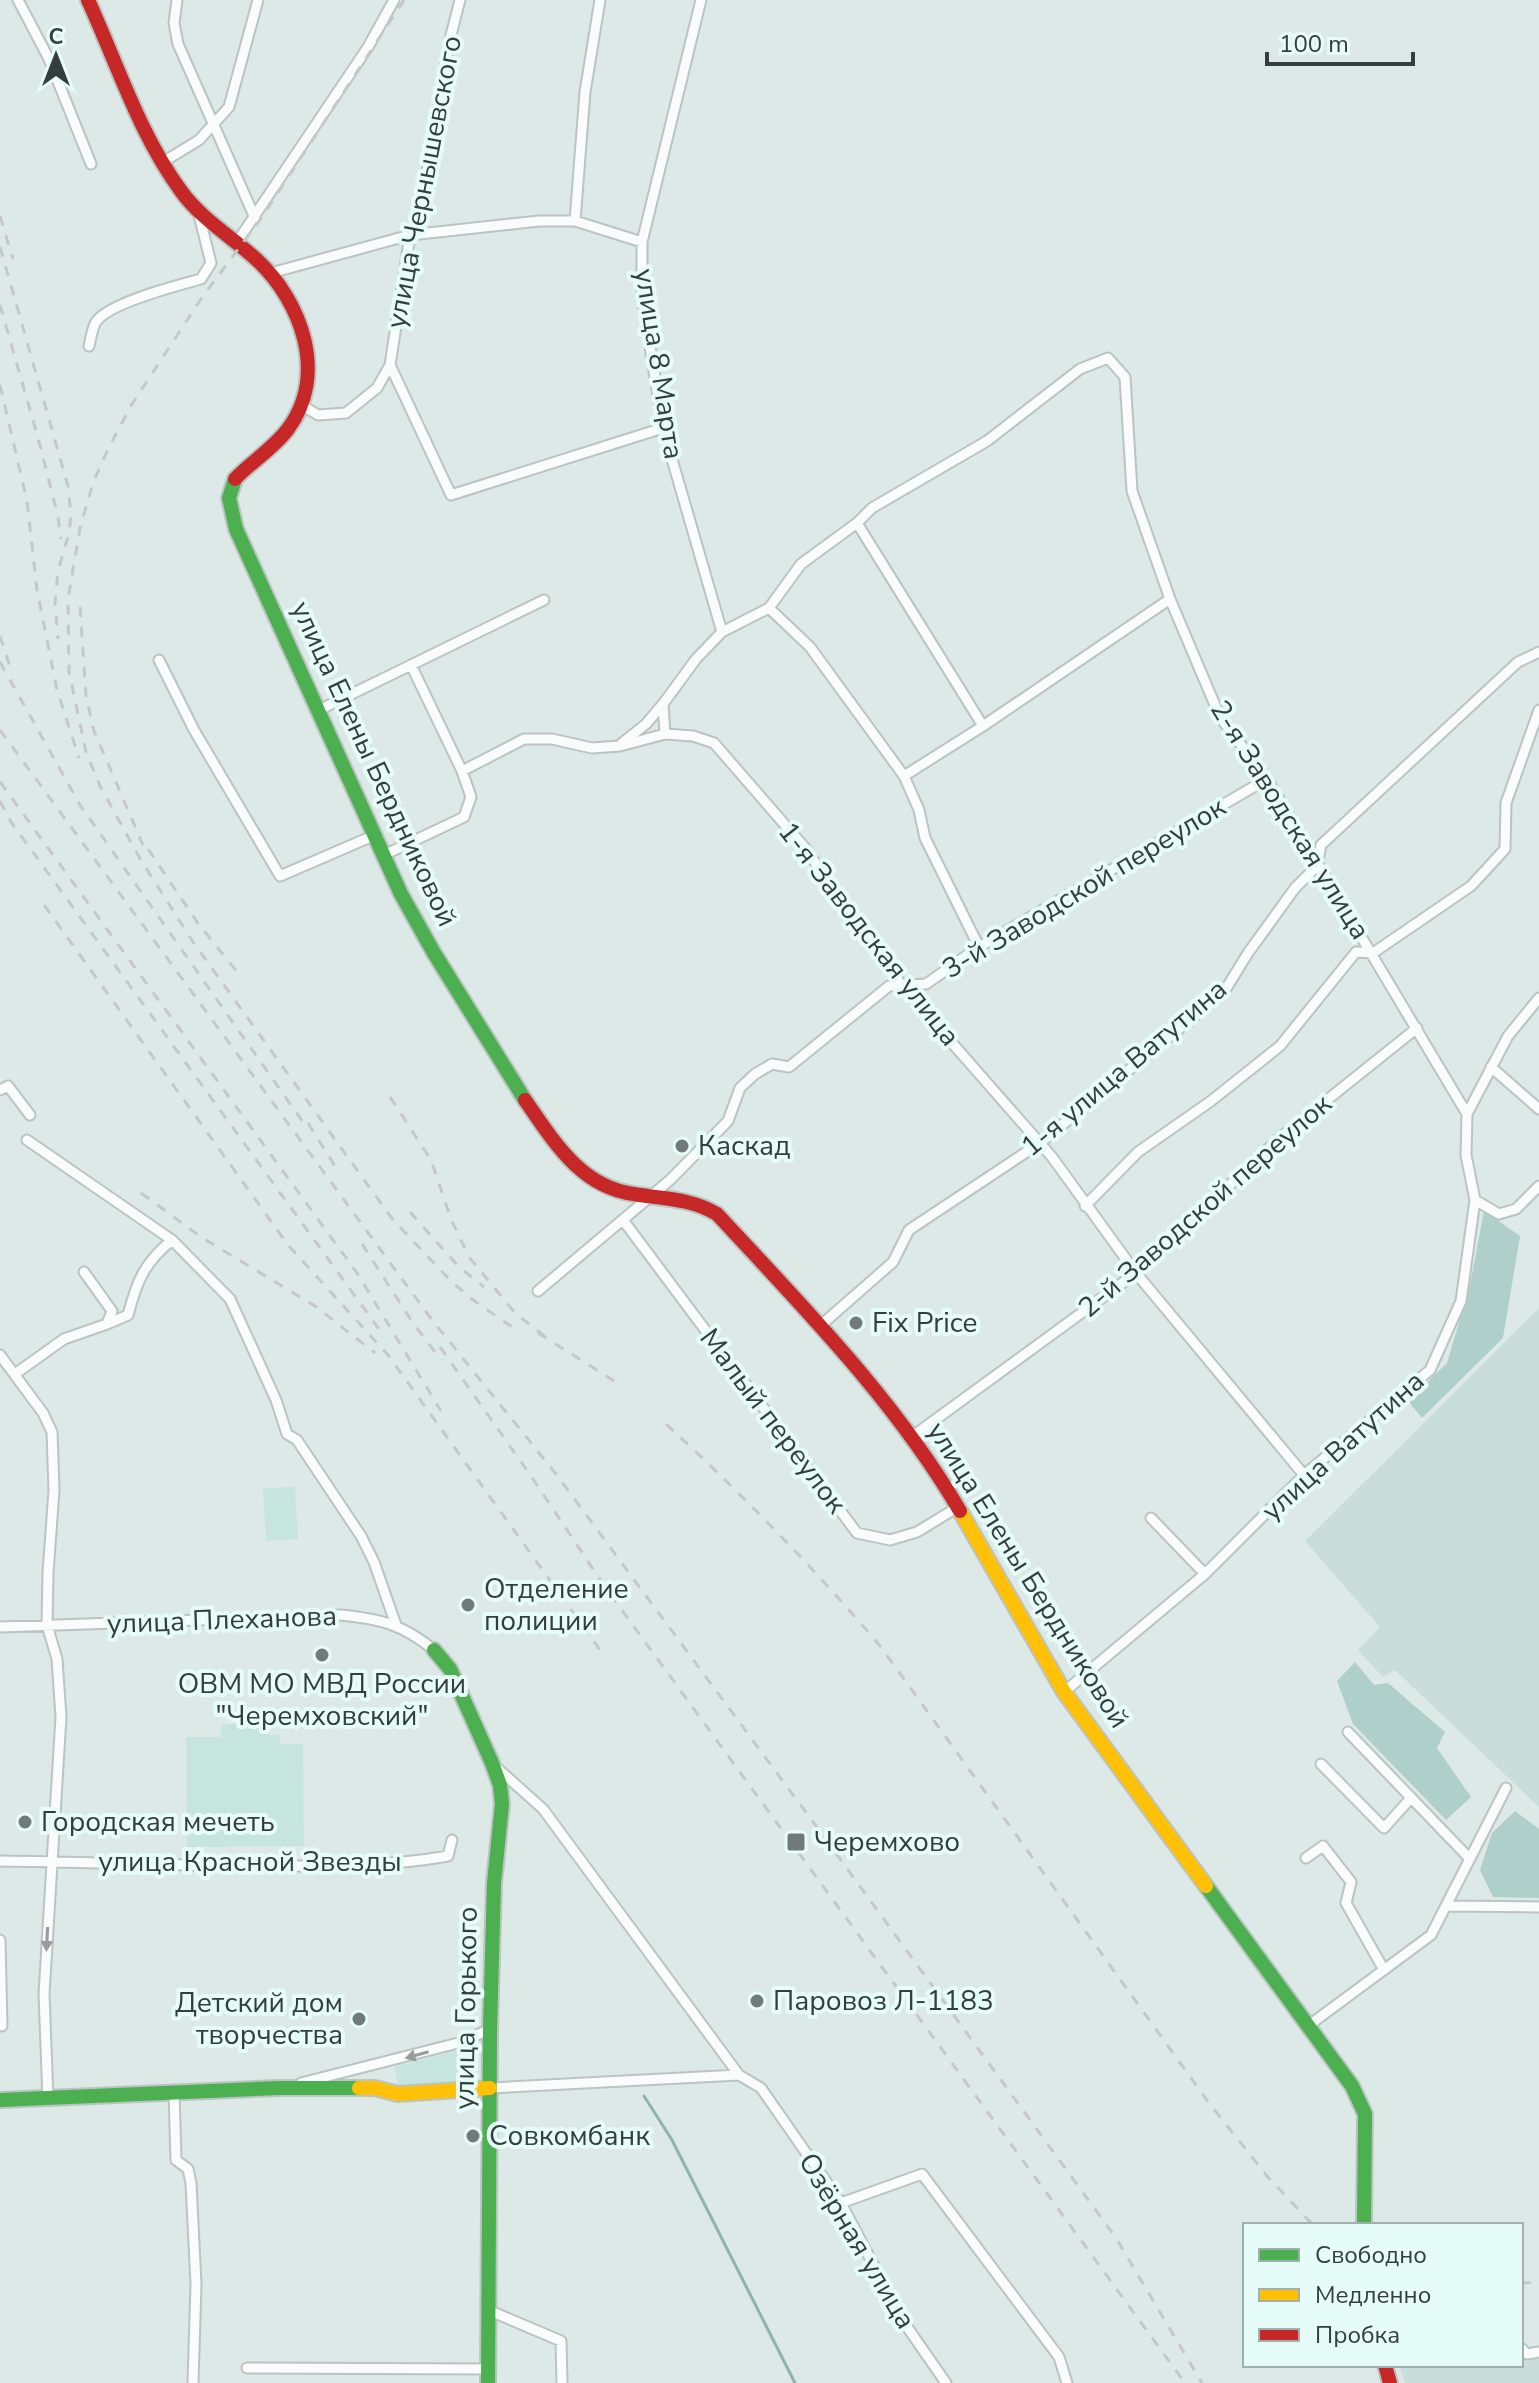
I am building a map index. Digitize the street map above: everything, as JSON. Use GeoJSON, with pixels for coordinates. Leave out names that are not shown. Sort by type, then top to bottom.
{"type":"FeatureCollection","features":[{"type":"Feature","properties":{"kind":"street"},"geometry":{"type":"LineString","coordinates":[[18,0],[49,59],[91,164]]}},
{"type":"Feature","properties":{"kind":"street","name":"улица Елены Бердниковой"},"geometry":{"type":"LineString","coordinates":[[88,0],[178,189],[198,214],[237,242],[271,273],[298,315],[307,355],[308,381],[303,406],[290,428],[269,451],[237,477],[229,492],[229,508],[401,894],[434,953],[515,1085],[560,1150],[583,1173],[603,1185],[630,1194],[702,1205],[717,1214],[820,1326],[913,1436],[958,1507],[1064,1692],[1352,2086],[1365,2114],[1364,2223]]}},
{"type":"Feature","properties":{"kind":"street"},"geometry":{"type":"LineString","coordinates":[[177,0],[174,23],[178,44],[255,218]]}},
{"type":"Feature","properties":{"kind":"street"},"geometry":{"type":"LineString","coordinates":[[163,162],[199,140],[229,107],[258,0]]}},
{"type":"Feature","properties":{"kind":"street"},"geometry":{"type":"LineString","coordinates":[[237,242],[368,47],[394,0]]}},
{"type":"Feature","properties":{"kind":"street","name":"улица Чернышевского"},"geometry":{"type":"LineString","coordinates":[[303,406],[318,415],[346,413],[377,388],[390,365],[410,235],[420,212],[450,39],[460,0]]}},
{"type":"Feature","properties":{"kind":"street"},"geometry":{"type":"LineString","coordinates":[[575,221],[585,92],[600,0]]}},
{"type":"Feature","properties":{"kind":"street","name":"улица 8 Марта"},"geometry":{"type":"LineString","coordinates":[[701,0],[642,242],[642,296],[663,428],[722,632]]}},
{"type":"Feature","properties":{"kind":"street"},"geometry":{"type":"LineString","coordinates":[[89,346],[96,321],[111,310],[150,294],[201,279],[211,263],[198,214]]}},
{"type":"Feature","properties":{"kind":"street"},"geometry":{"type":"LineString","coordinates":[[271,273],[410,235],[539,221],[575,221],[642,242]]}},
{"type":"Feature","properties":{"kind":"street","name":"2-я Заводская улица"},"geometry":{"type":"LineString","coordinates":[[857,523],[872,508],[987,441],[1080,369],[1108,358],[1125,377],[1132,491],[1170,599],[1220,717],[1267,779],[1467,1114]]}},
{"type":"Feature","properties":{"kind":"street","name":"улица Чернышевского"},"geometry":{"type":"LineString","coordinates":[[390,365],[451,495],[663,428]]}},
{"type":"Feature","properties":{"kind":"street"},"geometry":{"type":"LineString","coordinates":[[620,746],[646,724],[696,659],[722,632],[769,608],[801,564],[857,523],[983,726]]}},
{"type":"Feature","properties":{"kind":"street"},"geometry":{"type":"LineString","coordinates":[[904,776],[1170,599]]}},
{"type":"Feature","properties":{"kind":"street"},"geometry":{"type":"LineString","coordinates":[[319,710],[544,600]]}},
{"type":"Feature","properties":{"kind":"street"},"geometry":{"type":"LineString","coordinates":[[769,608],[810,647],[904,776],[919,810],[925,838],[979,947]]}},
{"type":"Feature","properties":{"kind":"street","name":"1-я улица Ватутина"},"geometry":{"type":"LineString","coordinates":[[820,1326],[893,1262],[909,1230],[1040,1143],[1224,992],[1295,888],[1317,866],[1321,845],[1518,662],[1539,652]]}},
{"type":"Feature","properties":{"kind":"street"},"geometry":{"type":"LineString","coordinates":[[159,660],[194,730],[280,876],[375,835]]}},
{"type":"Feature","properties":{"kind":"street"},"geometry":{"type":"LineString","coordinates":[[384,855],[464,817],[471,797],[462,771],[411,665]]}},
{"type":"Feature","properties":{"kind":"street"},"geometry":{"type":"LineString","coordinates":[[663,704],[665,734]]}},
{"type":"Feature","properties":{"kind":"street"},"geometry":{"type":"LineString","coordinates":[[1085,1206],[1138,1152],[1211,1101],[1280,1046],[1356,952],[1373,953],[1471,886],[1505,849],[1506,803],[1539,710]]}},
{"type":"Feature","properties":{"kind":"street","name":"1-я Заводская улица"},"geometry":{"type":"LineString","coordinates":[[462,771],[524,739],[552,739],[592,748],[620,746],[665,734],[693,736],[714,743],[805,848],[903,987],[1040,1143],[1136,1273],[1304,1475]]}},
{"type":"Feature","properties":{"kind":"street","name":"3-й Заводской переулок"},"geometry":{"type":"LineString","coordinates":[[538,1291],[652,1196],[728,1121],[740,1088],[755,1074],[772,1064],[789,1067],[889,986],[926,984],[979,947],[1267,779]]}},
{"type":"Feature","properties":{"kind":"street","name":"улица Ватутина"},"geometry":{"type":"LineString","coordinates":[[1064,1692],[1205,1574],[1304,1475],[1430,1370],[1461,1301],[1475,1200],[1466,1155],[1467,1114],[1508,1036],[1539,998]]}},
{"type":"Feature","properties":{"kind":"street","name":"2-й Заводской переулок"},"geometry":{"type":"LineString","coordinates":[[913,1436],[1136,1273],[1282,1136],[1417,1028]]}},
{"type":"Feature","properties":{"kind":"street"},"geometry":{"type":"LineString","coordinates":[[1491,1067],[1539,1109]]}},
{"type":"Feature","properties":{"kind":"street"},"geometry":{"type":"LineString","coordinates":[[0,1090],[8,1086],[30,1115]]}},
{"type":"Feature","properties":{"kind":"street"},"geometry":{"type":"LineString","coordinates":[[27,1140],[172,1240],[230,1299],[276,1400],[287,1434],[297,1440],[361,1536],[374,1562],[396,1625]]}},
{"type":"Feature","properties":{"kind":"street"},"geometry":{"type":"LineString","coordinates":[[1475,1200],[1499,1214],[1516,1209],[1539,1186]]}},
{"type":"Feature","properties":{"kind":"street","name":"Малый переулок"},"geometry":{"type":"LineString","coordinates":[[623,1220],[857,1533],[890,1540],[917,1532],[958,1507]]}},
{"type":"Feature","properties":{"kind":"street"},"geometry":{"type":"LineString","coordinates":[[15,1374],[64,1339],[128,1315],[141,1273],[154,1254],[172,1240]]}},
{"type":"Feature","properties":{"kind":"street"},"geometry":{"type":"LineString","coordinates":[[84,1272],[112,1311],[107,1324]]}},
{"type":"Feature","properties":{"kind":"street"},"geometry":{"type":"LineString","coordinates":[[0,1355],[43,1413],[52,1432],[54,1490],[47,1625],[57,1659],[61,1717],[44,1994],[48,2099]]}},
{"type":"Feature","properties":{"kind":"street"},"geometry":{"type":"LineString","coordinates":[[1151,1518],[1205,1574]]}},
{"type":"Feature","properties":{"kind":"street","name":"улица Плеханова"},"geometry":{"type":"LineString","coordinates":[[0,1627],[340,1615],[375,1618],[396,1625],[416,1635],[434,1650]]}},
{"type":"Feature","properties":{"kind":"street","name":"улица Горького"},"geometry":{"type":"LineString","coordinates":[[434,1650],[450,1669],[492,1763],[500,1785],[502,1804],[494,1883],[490,2029],[488,2376]]}},
{"type":"Feature","properties":{"kind":"street"},"geometry":{"type":"LineString","coordinates":[[1348,1732],[1470,1859]]}},
{"type":"Feature","properties":{"kind":"street","name":"Озёрная улица"},"geometry":{"type":"LineString","coordinates":[[492,1763],[543,1809],[739,2075],[761,2088],[841,2203],[903,2321],[946,2383]]}},
{"type":"Feature","properties":{"kind":"street"},"geometry":{"type":"LineString","coordinates":[[1321,1764],[1384,1828],[1411,1798]]}},
{"type":"Feature","properties":{"kind":"street"},"geometry":{"type":"LineString","coordinates":[[1308,2026],[1431,1935],[1506,1788]]}},
{"type":"Feature","properties":{"kind":"street","name":"улица Красной Звезды"},"geometry":{"type":"LineString","coordinates":[[0,1861],[341,1866],[448,1856],[452,1840]]}},
{"type":"Feature","properties":{"kind":"street"},"geometry":{"type":"LineString","coordinates":[[1306,1858],[1323,1846],[1351,1882],[1346,1903],[1384,1970]]}},
{"type":"Feature","properties":{"kind":"street"},"geometry":{"type":"LineString","coordinates":[[1446,1906],[1539,1907]]}},
{"type":"Feature","properties":{"kind":"street"},"geometry":{"type":"LineString","coordinates":[[0,1940],[2,2026]]}},
{"type":"Feature","properties":{"kind":"street"},"geometry":{"type":"LineString","coordinates":[[279,2088],[374,2067],[447,2046],[490,2029]]}},
{"type":"Feature","properties":{"kind":"street"},"geometry":{"type":"LineString","coordinates":[[0,2100],[279,2088],[375,2088],[398,2094],[739,2075]]}},
{"type":"Feature","properties":{"kind":"street"},"geometry":{"type":"LineString","coordinates":[[174,2093],[176,2160],[188,2169],[191,2183],[196,2284],[193,2383]]}},
{"type":"Feature","properties":{"kind":"street"},"geometry":{"type":"LineString","coordinates":[[841,2203],[922,2174],[1059,2357],[1067,2383]]}},
{"type":"Feature","properties":{"kind":"street"},"geometry":{"type":"LineString","coordinates":[[488,2310],[561,2341],[562,2383]]}},
{"type":"Feature","properties":{"kind":"street"},"geometry":{"type":"LineString","coordinates":[[247,2368],[488,2376]]}},
{"type":"Feature","properties":{"kind":"shaded area"},"geometry":{"type":"Polygon","coordinates":[[[1484,1211],[1520,1236],[1503,1338],[1422,1418],[1408,1401],[1447,1363],[1470,1285],[1484,1211]]]}},
{"type":"Feature","properties":{"kind":"shaded area"},"geometry":{"type":"Polygon","coordinates":[[[1539,1308],[1539,1807],[1395,1670],[1383,1677],[1358,1650],[1380,1627],[1305,1541],[1539,1308]]]}},
{"type":"Feature","properties":{"kind":"shaded area"},"geometry":{"type":"Polygon","coordinates":[[[1355,1662],[1374,1685],[1388,1683],[1445,1732],[1437,1748],[1471,1797],[1446,1820],[1353,1724],[1337,1681],[1355,1662]]]}},
{"type":"Feature","properties":{"kind":"shaded area"},"geometry":{"type":"Polygon","coordinates":[[[1515,1811],[1539,1829],[1539,1898],[1493,1897],[1480,1870],[1492,1833],[1515,1811]]]}},
{"type":"Feature","properties":{"kind":"shaded area"},"geometry":{"type":"Polygon","coordinates":[[[1523,2354],[1539,2357],[1539,2383],[1405,2383],[1400,2367],[1523,2367],[1523,2354]]]}},
{"type":"Feature","properties":{"kind":"green space"},"geometry":{"type":"Polygon","coordinates":[[[295,1487],[298,1539],[266,1541],[263,1488],[295,1487]]]}},
{"type":"Feature","properties":{"kind":"green space"},"geometry":{"type":"Polygon","coordinates":[[[221,1724],[268,1724],[269,1735],[280,1735],[280,1744],[303,1744],[304,1846],[187,1847],[186,1737],[221,1737],[221,1724]]]}},
{"type":"Feature","properties":{"kind":"green space"},"geometry":{"type":"Polygon","coordinates":[[[471,2047],[476,2080],[398,2086],[395,2067],[471,2047]]]}},
{"type":"Feature","properties":{"kind":"waterway"},"geometry":{"type":"LineString","coordinates":[[644,2096],[672,2140],[795,2383]]}},
{"type":"Feature","properties":{"kind":"railway"},"geometry":{"type":"LineString","coordinates":[[404,0],[262,217],[203,296],[132,404],[109,447],[93,483],[80,528],[68,599],[69,672],[86,752],[100,786],[139,857],[193,942],[393,1220],[452,1282],[518,1331]]}},
{"type":"Feature","properties":{"kind":"railway"},"geometry":{"type":"LineString","coordinates":[[0,216],[13,259]]}},
{"type":"Feature","properties":{"kind":"railway"},"geometry":{"type":"LineString","coordinates":[[0,247],[68,486],[71,515],[58,571],[55,603],[58,639]]}},
{"type":"Feature","properties":{"kind":"railway"},"geometry":{"type":"LineString","coordinates":[[0,305],[40,445],[61,539]]}},
{"type":"Feature","properties":{"kind":"railway"},"geometry":{"type":"LineString","coordinates":[[0,385],[27,501],[37,590],[57,690],[79,758]]}},
{"type":"Feature","properties":{"kind":"railway"},"geometry":{"type":"LineString","coordinates":[[80,607],[86,696],[94,731],[143,845]]}},
{"type":"Feature","properties":{"kind":"railway"},"geometry":{"type":"LineString","coordinates":[[0,636],[12,673]]}},
{"type":"Feature","properties":{"kind":"railway"},"geometry":{"type":"LineString","coordinates":[[0,662],[80,805],[305,1125]]}},
{"type":"Feature","properties":{"kind":"railway"},"geometry":{"type":"LineString","coordinates":[[0,730],[432,1320],[556,1474],[1116,2238],[1202,2383]]}},
{"type":"Feature","properties":{"kind":"railway"},"geometry":{"type":"LineString","coordinates":[[0,782],[357,1273],[441,1411]]}},
{"type":"Feature","properties":{"kind":"railway"},"geometry":{"type":"LineString","coordinates":[[0,801],[11,822],[384,1336]]}},
{"type":"Feature","properties":{"kind":"railway"},"geometry":{"type":"LineString","coordinates":[[148,849],[197,922],[242,978]]}},
{"type":"Feature","properties":{"kind":"railway"},"geometry":{"type":"LineString","coordinates":[[44,905],[288,1245],[388,1355],[600,1650]]}},
{"type":"Feature","properties":{"kind":"railway"},"geometry":{"type":"LineString","coordinates":[[390,1097],[431,1160],[451,1219],[469,1257],[515,1313],[547,1338]]}},
{"type":"Feature","properties":{"kind":"railway"},"geometry":{"type":"LineString","coordinates":[[308,1123],[338,1171]]}},
{"type":"Feature","properties":{"kind":"railway"},"geometry":{"type":"LineString","coordinates":[[141,1193],[201,1237],[315,1306],[375,1353]]}},
{"type":"Feature","properties":{"kind":"railway"},"geometry":{"type":"LineString","coordinates":[[410,1212],[458,1266],[484,1287]]}},
{"type":"Feature","properties":{"kind":"railway"},"geometry":{"type":"LineString","coordinates":[[362,1244],[441,1360]]}},
{"type":"Feature","properties":{"kind":"railway"},"geometry":{"type":"LineString","coordinates":[[538,1333],[619,1384]]}},
{"type":"Feature","properties":{"kind":"railway"},"geometry":{"type":"LineString","coordinates":[[440,1347],[605,1587],[1185,2383]]}},
{"type":"Feature","properties":{"kind":"railway"},"geometry":{"type":"LineString","coordinates":[[666,1424],[777,1532],[881,1647],[1209,2103],[1267,2176],[1311,2223]]}},
{"type":"Feature","properties":{"kind":"railway"},"geometry":{"type":"LineString","coordinates":[[1523,2283],[1539,2282]]}},
{"type":"Feature","properties":{"kind":"traffic: fast"},"geometry":{"type":"LineString","coordinates":[[235,479],[229,498],[236,529],[401,894],[525,1100]]}},
{"type":"Feature","properties":{"kind":"traffic: fast"},"geometry":{"type":"LineString","coordinates":[[434,1650],[450,1669],[492,1763],[500,1785],[502,1804],[494,1883],[490,2029],[488,2383]]}},
{"type":"Feature","properties":{"kind":"traffic: fast"},"geometry":{"type":"LineString","coordinates":[[1206,1886],[1352,2086],[1365,2114],[1364,2223]]}},
{"type":"Feature","properties":{"kind":"traffic: fast"},"geometry":{"type":"LineString","coordinates":[[0,2100],[279,2088],[359,2088]]}},
{"type":"Feature","properties":{"kind":"traffic: slow"},"geometry":{"type":"LineString","coordinates":[[960,1511],[1064,1692],[1206,1886]]}},
{"type":"Feature","properties":{"kind":"traffic: slow"},"geometry":{"type":"LineString","coordinates":[[359,2088],[375,2088],[398,2094],[490,2088]]}},
{"type":"Feature","properties":{"kind":"traffic: jam"},"geometry":{"type":"LineString","coordinates":[[88,0],[141,122],[166,169],[198,210],[273,277],[297,318],[304,340],[308,363],[300,408],[282,436],[235,479]]}},
{"type":"Feature","properties":{"kind":"traffic: jam"},"geometry":{"type":"LineString","coordinates":[[525,1100],[570,1159],[598,1182],[615,1190],[687,1202],[717,1214],[847,1356],[907,1431],[960,1511]]}},
{"type":"Feature","properties":{"kind":"traffic: jam"},"geometry":{"type":"LineString","coordinates":[[1386,2367],[1390,2383]]}},
{"type":"Feature","properties":{"kind":"place","name":"Каскад"},"geometry":{"type":"Point","coordinates":[682,1146]}},
{"type":"Feature","properties":{"kind":"place","name":"Fix Price"},"geometry":{"type":"Point","coordinates":[856,1323]}},
{"type":"Feature","properties":{"kind":"place","name":"Отделение полиции"},"geometry":{"type":"Point","coordinates":[468,1605]}},
{"type":"Feature","properties":{"kind":"place","name":"ОВМ МО МВД России \"Черемховский\""},"geometry":{"type":"Point","coordinates":[322,1655]}},
{"type":"Feature","properties":{"kind":"place","name":"Городская мечеть"},"geometry":{"type":"Point","coordinates":[25,1822]}},
{"type":"Feature","properties":{"kind":"place","name":"Черемхово"},"geometry":{"type":"Point","coordinates":[796,1842]}},
{"type":"Feature","properties":{"kind":"place","name":"Паровоз Л-1183"},"geometry":{"type":"Point","coordinates":[757,2001]}},
{"type":"Feature","properties":{"kind":"place","name":"Детский дом творчества"},"geometry":{"type":"Point","coordinates":[359,2019]}},
{"type":"Feature","properties":{"kind":"place","name":"Совкомбанк"},"geometry":{"type":"Point","coordinates":[473,2136]}}]}
